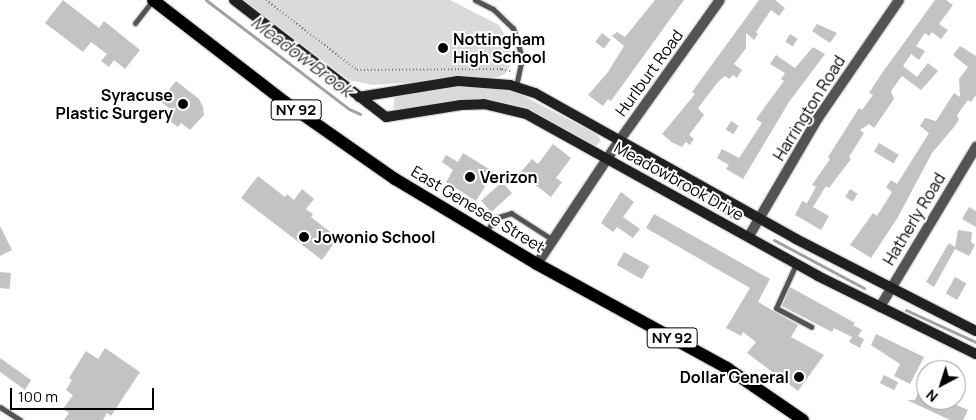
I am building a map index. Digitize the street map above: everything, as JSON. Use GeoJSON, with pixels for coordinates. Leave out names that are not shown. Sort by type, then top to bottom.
{"type":"FeatureCollection","features":[{"type":"Feature","properties":{"kind":"main road","name":"East Genesee Street"},"geometry":{"type":"LineString","coordinates":[[153,0],[323,128],[396,179],[537,264],[727,368],[803,420]]}},
{"type":"Feature","properties":{"kind":"street","name":"Meadowbrook Drive"},"geometry":{"type":"LineString","coordinates":[[234,0],[386,117],[461,105],[484,104],[512,109],[608,159],[797,264],[976,354]]}},
{"type":"Feature","properties":{"kind":"street","name":"Hurlburt Road"},"geometry":{"type":"LineString","coordinates":[[537,264],[608,159],[618,141],[720,0]]}},
{"type":"Feature","properties":{"kind":"street","name":"Harrington Road"},"geometry":{"type":"LineString","coordinates":[[748,236],[818,118],[899,0]]}},
{"type":"Feature","properties":{"kind":"street","name":"Meadowbrook Drive"},"geometry":{"type":"LineString","coordinates":[[359,97],[458,81],[516,87],[535,93],[759,218],[890,288],[976,331]]}},
{"type":"Feature","properties":{"kind":"street","name":"Hatherly Road"},"geometry":{"type":"LineString","coordinates":[[880,307],[976,147]]}},
{"type":"Feature","properties":{"kind":"lane"},"geometry":{"type":"LineString","coordinates":[[135,23],[153,0]]}},
{"type":"Feature","properties":{"kind":"lane"},"geometry":{"type":"LineString","coordinates":[[475,0],[492,9],[513,28],[522,58],[516,87]]}},
{"type":"Feature","properties":{"kind":"lane"},"geometry":{"type":"LineString","coordinates":[[486,233],[494,218],[511,213],[553,240]]}},
{"type":"Feature","properties":{"kind":"lane"},"geometry":{"type":"LineString","coordinates":[[797,264],[776,308],[811,328]]}},
{"type":"Feature","properties":{"kind":"lane"},"geometry":{"type":"LineString","coordinates":[[0,407],[20,420]]}},
{"type":"Feature","properties":{"kind":"path"},"geometry":{"type":"LineString","coordinates":[[266,0],[357,70],[502,69],[519,74]]}},
{"type":"Feature","properties":{"kind":"shaded area","name":"Nottingham High School"},"geometry":{"type":"Polygon","coordinates":[[[244,0],[450,0],[499,25],[512,48],[512,63],[505,74],[498,77],[373,85],[349,80],[244,0]]]}},
{"type":"Feature","properties":{"kind":"shaded area"},"geometry":{"type":"Polygon","coordinates":[[[458,86],[493,87],[518,93],[598,135],[601,141],[595,147],[515,106],[492,100],[461,99],[401,111],[393,108],[395,96],[458,86]]]}},
{"type":"Feature","properties":{"kind":"building"},"geometry":{"type":"Polygon","coordinates":[[[63,0],[99,28],[104,21],[140,50],[125,69],[114,60],[109,67],[101,61],[107,54],[91,42],[83,52],[45,23],[63,0]]]}},
{"type":"Feature","properties":{"kind":"building"},"geometry":{"type":"Polygon","coordinates":[[[655,0],[684,0],[611,101],[608,99],[603,106],[588,95],[608,72],[624,46],[612,36],[617,32],[625,37],[655,0]]]}},
{"type":"Feature","properties":{"kind":"building"},"geometry":{"type":"Polygon","coordinates":[[[759,0],[775,0],[785,8],[779,16],[771,10],[756,32],[758,34],[754,40],[746,33],[746,48],[734,64],[742,70],[737,78],[733,75],[729,79],[725,76],[718,82],[698,108],[704,115],[689,135],[694,139],[690,145],[686,142],[682,147],[673,143],[662,134],[695,94],[692,92],[759,0]]]}},
{"type":"Feature","properties":{"kind":"building"},"geometry":{"type":"Polygon","coordinates":[[[935,0],[946,0],[953,5],[939,24],[948,30],[941,39],[932,32],[929,36],[925,33],[916,46],[925,51],[919,60],[911,54],[903,66],[917,77],[928,63],[938,71],[921,90],[902,76],[891,91],[894,99],[874,128],[869,124],[860,130],[864,133],[849,157],[851,159],[829,188],[826,186],[813,207],[829,216],[821,230],[795,215],[802,201],[807,203],[816,187],[812,185],[830,159],[828,157],[859,108],[862,110],[873,95],[869,93],[882,73],[935,0]]]}},
{"type":"Feature","properties":{"kind":"building"},"geometry":{"type":"Polygon","coordinates":[[[817,24],[837,33],[830,43],[812,31],[817,24]]]}},
{"type":"Feature","properties":{"kind":"building"},"geometry":{"type":"Polygon","coordinates":[[[602,33],[611,40],[604,48],[595,42],[602,33]]]}},
{"type":"Feature","properties":{"kind":"building"},"geometry":{"type":"Polygon","coordinates":[[[790,34],[798,39],[793,46],[785,42],[790,34]]]}},
{"type":"Feature","properties":{"kind":"building"},"geometry":{"type":"Polygon","coordinates":[[[960,46],[976,56],[976,95],[971,102],[968,100],[957,115],[959,120],[932,153],[898,217],[871,258],[850,245],[873,213],[877,216],[892,192],[886,187],[891,180],[897,184],[929,133],[920,126],[925,118],[936,121],[954,93],[960,97],[959,79],[968,67],[953,55],[960,46]]]}},
{"type":"Feature","properties":{"kind":"building"},"geometry":{"type":"Polygon","coordinates":[[[813,47],[825,54],[789,102],[743,179],[726,169],[729,165],[717,158],[722,149],[739,158],[762,123],[756,119],[784,81],[781,79],[785,73],[770,64],[776,55],[795,68],[813,47]]]}},
{"type":"Feature","properties":{"kind":"building","name":"Syracuse Plastic Surgery"},"geometry":{"type":"Polygon","coordinates":[[[176,81],[199,99],[203,107],[204,115],[190,130],[181,123],[178,127],[164,117],[170,109],[160,101],[176,81]]]}},
{"type":"Feature","properties":{"kind":"building"},"geometry":{"type":"Polygon","coordinates":[[[731,121],[739,126],[733,134],[726,129],[731,121]]]}},
{"type":"Feature","properties":{"kind":"building"},"geometry":{"type":"Polygon","coordinates":[[[879,143],[899,155],[894,163],[874,152],[879,143]]]}},
{"type":"Feature","properties":{"kind":"building"},"geometry":{"type":"Polygon","coordinates":[[[553,144],[571,158],[556,178],[562,182],[551,197],[520,173],[532,159],[538,164],[553,144]]]}},
{"type":"Feature","properties":{"kind":"building","name":"Verizon"},"geometry":{"type":"Polygon","coordinates":[[[463,153],[494,172],[476,201],[446,182],[453,170],[442,162],[446,155],[458,162],[463,153]]]}},
{"type":"Feature","properties":{"kind":"building"},"geometry":{"type":"Polygon","coordinates":[[[258,176],[285,197],[287,194],[294,200],[302,189],[314,199],[306,209],[313,214],[311,217],[338,238],[322,260],[241,198],[258,176]]]}},
{"type":"Feature","properties":{"kind":"building"},"geometry":{"type":"Polygon","coordinates":[[[502,182],[512,193],[491,212],[481,201],[502,182]]]}},
{"type":"Feature","properties":{"kind":"building"},"geometry":{"type":"Polygon","coordinates":[[[850,189],[858,194],[853,201],[845,197],[850,189]]]}},
{"type":"Feature","properties":{"kind":"building"},"geometry":{"type":"Polygon","coordinates":[[[621,192],[634,202],[623,217],[640,229],[633,238],[617,227],[613,232],[601,223],[621,192]]]}},
{"type":"Feature","properties":{"kind":"building"},"geometry":{"type":"Polygon","coordinates":[[[969,207],[976,211],[976,227],[962,219],[969,207]]]}},
{"type":"Feature","properties":{"kind":"building"},"geometry":{"type":"Polygon","coordinates":[[[654,214],[770,279],[758,302],[798,325],[791,337],[824,355],[798,391],[747,353],[756,342],[743,332],[741,336],[726,328],[750,288],[646,228],[654,214]]]}},
{"type":"Feature","properties":{"kind":"building"},"geometry":{"type":"Polygon","coordinates":[[[0,226],[12,250],[0,256],[0,226]]]}},
{"type":"Feature","properties":{"kind":"building"},"geometry":{"type":"Polygon","coordinates":[[[958,230],[972,232],[971,242],[975,245],[969,256],[955,249],[934,287],[926,282],[949,243],[955,247],[958,230]]]}},
{"type":"Feature","properties":{"kind":"building"},"geometry":{"type":"Polygon","coordinates":[[[624,252],[649,266],[642,279],[617,265],[624,252]]]}},
{"type":"Feature","properties":{"kind":"building"},"geometry":{"type":"Polygon","coordinates":[[[0,272],[11,273],[10,289],[0,288],[0,272]]]}},
{"type":"Feature","properties":{"kind":"building"},"geometry":{"type":"Polygon","coordinates":[[[955,277],[966,283],[957,300],[946,294],[955,277]]]}},
{"type":"Feature","properties":{"kind":"building"},"geometry":{"type":"Polygon","coordinates":[[[790,287],[855,323],[853,325],[862,330],[858,336],[864,339],[860,348],[849,342],[852,337],[834,328],[832,332],[782,306],[790,287]]]}},
{"type":"Feature","properties":{"kind":"building"},"geometry":{"type":"Polygon","coordinates":[[[876,334],[924,357],[922,360],[916,360],[916,372],[910,384],[894,376],[900,364],[871,345],[876,334]]]}},
{"type":"Feature","properties":{"kind":"building"},"geometry":{"type":"Polygon","coordinates":[[[105,348],[140,372],[111,416],[107,413],[103,420],[64,420],[69,413],[63,409],[73,395],[66,390],[72,380],[69,378],[86,351],[98,359],[105,348]]]}},
{"type":"Feature","properties":{"kind":"building"},"geometry":{"type":"Polygon","coordinates":[[[0,358],[31,380],[25,390],[0,372],[0,358]]]}},
{"type":"Feature","properties":{"kind":"building"},"geometry":{"type":"Polygon","coordinates":[[[884,375],[898,382],[894,390],[880,383],[884,375]]]}},
{"type":"Feature","properties":{"kind":"building"},"geometry":{"type":"Polygon","coordinates":[[[916,398],[916,404],[907,400],[915,400],[916,398]]]}},
{"type":"Feature","properties":{"kind":"building"},"geometry":{"type":"Polygon","coordinates":[[[928,410],[968,410],[963,420],[950,420],[928,410]]]}},
{"type":"Feature","properties":{"kind":"waterway","name":"Meadow Brook"},"geometry":{"type":"LineString","coordinates":[[206,0],[349,109],[360,114]]}},
{"type":"Feature","properties":{"kind":"waterway","name":"Meadow Brook"},"geometry":{"type":"LineString","coordinates":[[642,166],[736,219]]}},
{"type":"Feature","properties":{"kind":"waterway","name":"Meadow Brook"},"geometry":{"type":"LineString","coordinates":[[774,240],[864,288]]}},
{"type":"Feature","properties":{"kind":"waterway","name":"Meadow Brook"},"geometry":{"type":"LineString","coordinates":[[906,310],[976,342]]}},
{"type":"Feature","properties":{"kind":"place","name":"Nottingham High School"},"geometry":{"type":"Point","coordinates":[443,48]}},
{"type":"Feature","properties":{"kind":"place","name":"Syracuse Plastic Surgery"},"geometry":{"type":"Point","coordinates":[183,104]}},
{"type":"Feature","properties":{"kind":"place","name":"Verizon"},"geometry":{"type":"Point","coordinates":[470,177]}},
{"type":"Feature","properties":{"kind":"place","name":"Jowonio School"},"geometry":{"type":"Point","coordinates":[304,237]}},
{"type":"Feature","properties":{"kind":"place","name":"Dollar General"},"geometry":{"type":"Point","coordinates":[799,377]}}]}
